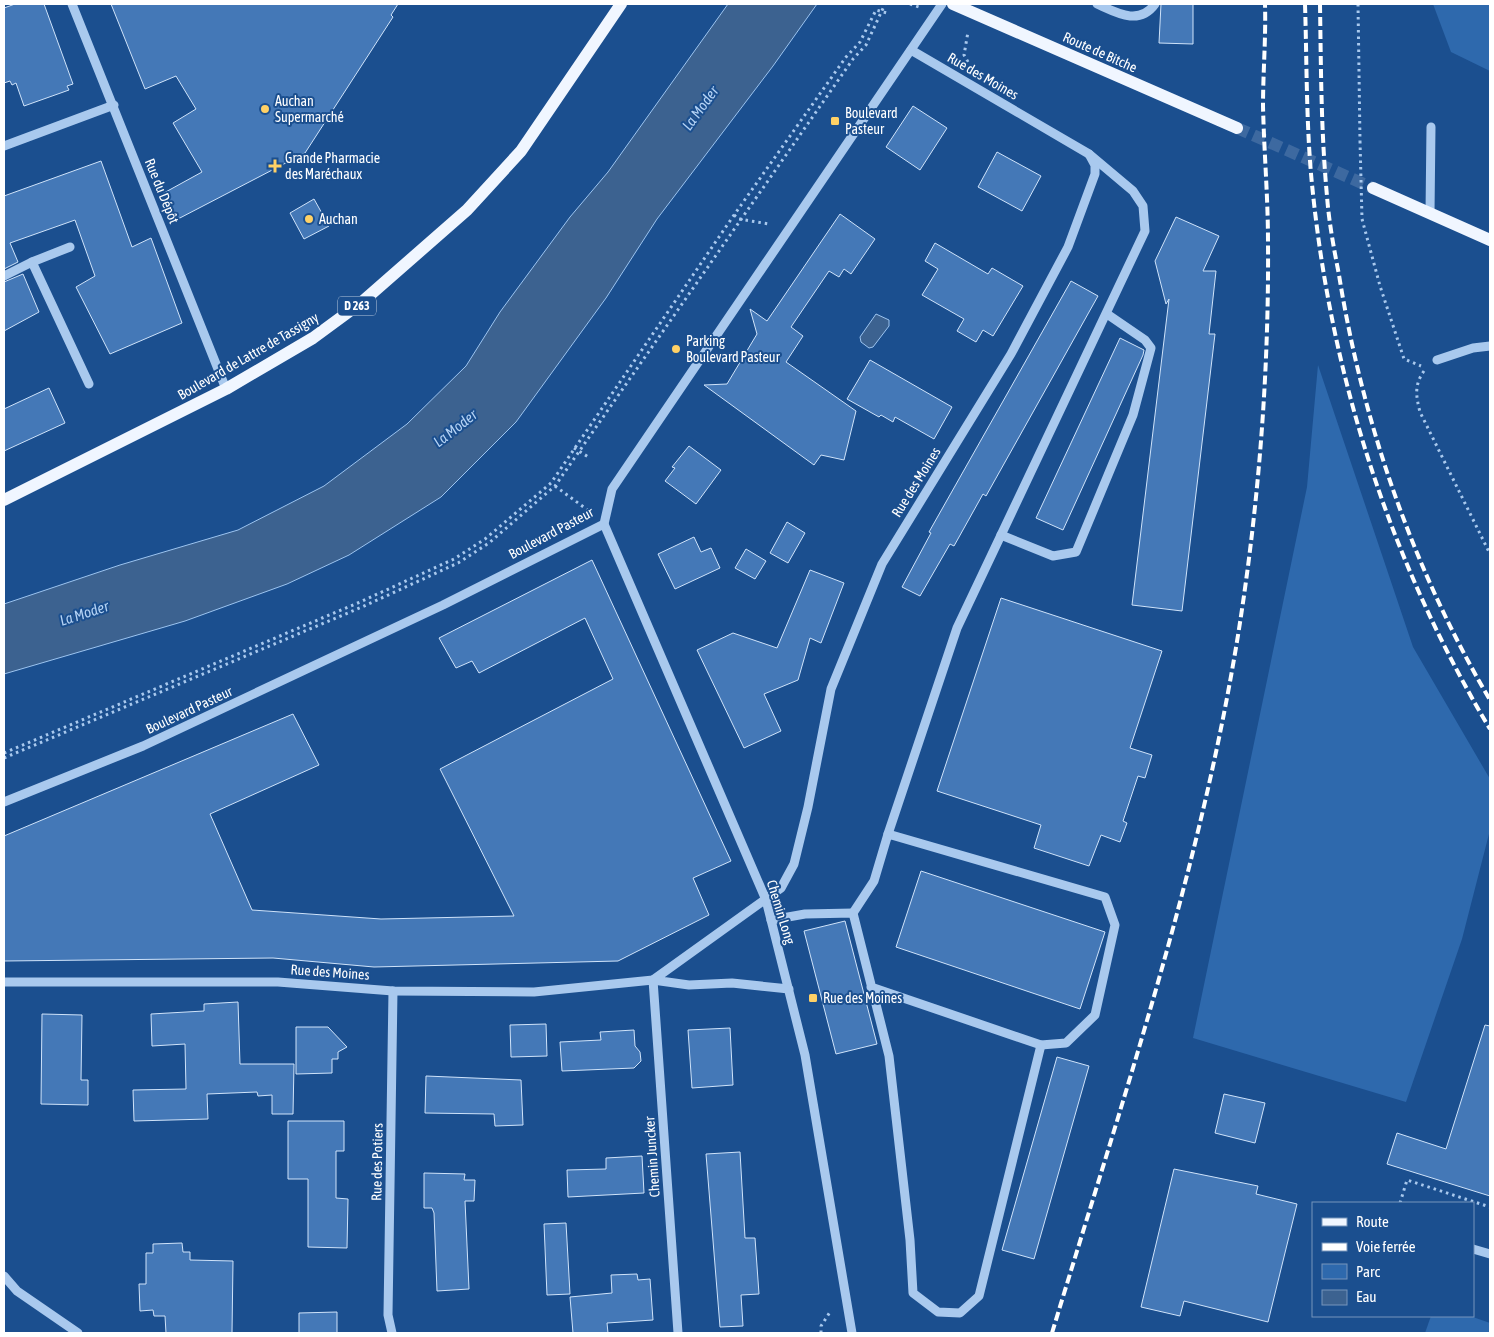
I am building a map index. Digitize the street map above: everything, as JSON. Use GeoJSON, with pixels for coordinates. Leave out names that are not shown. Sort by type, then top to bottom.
{"type":"FeatureCollection","features":[{"type":"Feature","properties":{"kind":"main road","name":"Boulevard de Lattre de Tassigny"},"geometry":{"type":"LineString","coordinates":[[4,500],[226,389],[313,338],[362,302],[467,210],[521,151],[621,4]]}},
{"type":"Feature","properties":{"kind":"main road","name":"Route de Bitche"},"geometry":{"type":"LineString","coordinates":[[953,4],[1236,128]]}},
{"type":"Feature","properties":{"kind":"main road"},"geometry":{"type":"LineString","coordinates":[[1373,188],[1490,240]]}},
{"type":"Feature","properties":{"kind":"street","name":"Rue du Dépôt"},"geometry":{"type":"LineString","coordinates":[[72,4],[226,389]]}},
{"type":"Feature","properties":{"kind":"street","name":"Boulevard Pasteur"},"geometry":{"type":"LineString","coordinates":[[4,802],[143,746],[443,605],[604,524],[612,489],[942,4]]}},
{"type":"Feature","properties":{"kind":"street"},"geometry":{"type":"LineString","coordinates":[[1097,4],[1124,16],[1141,16],[1150,11],[1155,4]]}},
{"type":"Feature","properties":{"kind":"street","name":"Rue des Moines"},"geometry":{"type":"LineString","coordinates":[[653,980],[781,888],[794,864],[808,808],[831,689],[882,564],[1011,354],[1068,247],[1095,174],[1095,165],[1089,154],[911,50]]}},
{"type":"Feature","properties":{"kind":"street"},"geometry":{"type":"LineString","coordinates":[[4,146],[114,105]]}},
{"type":"Feature","properties":{"kind":"street"},"geometry":{"type":"LineString","coordinates":[[1430,213],[1431,126]]}},
{"type":"Feature","properties":{"kind":"street"},"geometry":{"type":"LineString","coordinates":[[1042,1045],[979,1296],[960,1313],[938,1312],[913,1293],[910,1240],[889,1056],[853,913],[874,881],[956,628],[1107,314],[1145,230],[1143,206],[1133,191],[1089,154]]}},
{"type":"Feature","properties":{"kind":"street"},"geometry":{"type":"LineString","coordinates":[[4,276],[32,262],[70,247]]}},
{"type":"Feature","properties":{"kind":"street"},"geometry":{"type":"LineString","coordinates":[[32,262],[89,384]]}},
{"type":"Feature","properties":{"kind":"street"},"geometry":{"type":"LineString","coordinates":[[1001,535],[1053,556],[1076,552],[1133,414],[1151,348],[1145,340],[1107,314]]}},
{"type":"Feature","properties":{"kind":"street"},"geometry":{"type":"LineString","coordinates":[[1437,360],[1473,348],[1490,346]]}},
{"type":"Feature","properties":{"kind":"street","name":"Chemin Long"},"geometry":{"type":"LineString","coordinates":[[604,524],[766,900],[804,1055],[852,1333]]}},
{"type":"Feature","properties":{"kind":"street"},"geometry":{"type":"LineString","coordinates":[[872,986],[1042,1045],[1066,1044],[1095,1015],[1115,926],[1105,897],[888,834]]}},
{"type":"Feature","properties":{"kind":"street"},"geometry":{"type":"LineString","coordinates":[[771,920],[805,914],[853,913]]}},
{"type":"Feature","properties":{"kind":"street","name":"Rue des Moines"},"geometry":{"type":"LineString","coordinates":[[4,982],[278,982],[392,991],[534,992],[653,980],[689,985],[732,983],[789,989]]}},
{"type":"Feature","properties":{"kind":"street","name":"Chemin Juncker"},"geometry":{"type":"LineString","coordinates":[[653,980],[678,1333]]}},
{"type":"Feature","properties":{"kind":"street","name":"Rue des Potiers"},"geometry":{"type":"LineString","coordinates":[[392,991],[388,1314],[392,1333]]}},
{"type":"Feature","properties":{"kind":"street"},"geometry":{"type":"LineString","coordinates":[[1474,1249],[1490,1254]]}},
{"type":"Feature","properties":{"kind":"street"},"geometry":{"type":"LineString","coordinates":[[4,1276],[17,1291],[78,1333]]}},
{"type":"Feature","properties":{"kind":"street"},"geometry":{"type":"LineString","coordinates":[[4,1289],[17,1291]]}},
{"type":"Feature","properties":{"kind":"path"},"geometry":{"type":"LineString","coordinates":[[4,758],[362,607],[458,563],[489,543],[555,486],[852,59],[866,46],[885,4]]}},
{"type":"Feature","properties":{"kind":"path"},"geometry":{"type":"LineString","coordinates":[[910,4],[968,31],[964,55],[971,67]]}},
{"type":"Feature","properties":{"kind":"path"},"geometry":{"type":"LineString","coordinates":[[1358,4],[1362,218],[1380,286],[1404,359],[1426,368],[1417,386],[1416,397],[1420,412],[1490,554]]}},
{"type":"Feature","properties":{"kind":"path"},"geometry":{"type":"LineString","coordinates":[[4,752],[360,602],[454,559],[486,539],[551,483],[734,215],[846,57],[860,42],[876,10],[887,13]]}},
{"type":"Feature","properties":{"kind":"path"},"geometry":{"type":"LineString","coordinates":[[734,215],[739,219],[769,224]]}},
{"type":"Feature","properties":{"kind":"path"},"geometry":{"type":"LineString","coordinates":[[574,448],[590,458]]}},
{"type":"Feature","properties":{"kind":"path"},"geometry":{"type":"LineString","coordinates":[[555,486],[604,524]]}},
{"type":"Feature","properties":{"kind":"path"},"geometry":{"type":"LineString","coordinates":[[1400,1202],[1407,1180],[1490,1207]]}},
{"type":"Feature","properties":{"kind":"path"},"geometry":{"type":"LineString","coordinates":[[829,1302],[832,1319]]}},
{"type":"Feature","properties":{"kind":"green space"},"geometry":{"type":"Polygon","coordinates":[[[1433,4],[1490,4],[1490,71],[1451,52],[1433,4]]]}},
{"type":"Feature","properties":{"kind":"green space"},"geometry":{"type":"Polygon","coordinates":[[[1318,365],[1413,647],[1490,779],[1490,830],[1462,939],[1406,1102],[1193,1038],[1307,487],[1318,365]]]}},
{"type":"Feature","properties":{"kind":"green space"},"geometry":{"type":"Polygon","coordinates":[[[1431,1317],[1473,1317],[1490,1323],[1490,1333],[1425,1333],[1431,1317]]]}},
{"type":"Feature","properties":{"kind":"water","name":"La Moder"},"geometry":{"type":"Polygon","coordinates":[[[728,4],[817,4],[773,66],[657,219],[606,298],[516,422],[441,497],[349,555],[287,584],[185,621],[4,674],[4,604],[120,565],[238,530],[324,486],[407,424],[466,366],[500,312],[570,217],[608,172],[728,4]]]}},
{"type":"Feature","properties":{"kind":"water"},"geometry":{"type":"Polygon","coordinates":[[[876,314],[889,320],[889,326],[873,347],[869,348],[861,342],[860,337],[876,314]]]}},
{"type":"Feature","properties":{"kind":"building"},"geometry":{"type":"Polygon","coordinates":[[[15,4],[44,4],[73,84],[67,86],[69,90],[24,106],[16,83],[12,85],[10,81],[4,83],[4,8],[15,4]]]}},
{"type":"Feature","properties":{"kind":"building","name":"Auchan Supermarché"},"geometry":{"type":"Polygon","coordinates":[[[111,4],[398,4],[391,15],[393,17],[305,153],[176,220],[162,194],[202,172],[173,123],[196,109],[176,76],[145,89],[111,4]]]}},
{"type":"Feature","properties":{"kind":"building"},"geometry":{"type":"Polygon","coordinates":[[[1161,4],[1193,4],[1193,44],[1159,43],[1161,4]]]}},
{"type":"Feature","properties":{"kind":"building"},"geometry":{"type":"Polygon","coordinates":[[[913,106],[947,128],[920,170],[886,147],[913,106]]]}},
{"type":"Feature","properties":{"kind":"building"},"geometry":{"type":"Polygon","coordinates":[[[997,152],[1041,176],[1022,211],[978,187],[997,152]]]}},
{"type":"Feature","properties":{"kind":"building"},"geometry":{"type":"Polygon","coordinates":[[[101,161],[132,247],[151,238],[182,323],[110,354],[76,287],[95,276],[75,220],[10,243],[18,262],[4,269],[4,196],[101,161]]]}},
{"type":"Feature","properties":{"kind":"building","name":"Auchan"},"geometry":{"type":"Polygon","coordinates":[[[314,199],[329,226],[304,239],[290,213],[314,199]]]}},
{"type":"Feature","properties":{"kind":"building"},"geometry":{"type":"Polygon","coordinates":[[[840,214],[875,239],[851,274],[844,269],[839,277],[829,271],[791,327],[803,336],[786,362],[856,411],[844,460],[821,455],[814,465],[704,385],[727,384],[757,334],[750,309],[767,321],[840,214]]]}},
{"type":"Feature","properties":{"kind":"building"},"geometry":{"type":"Polygon","coordinates":[[[1176,217],[1219,236],[1203,271],[1216,271],[1209,334],[1215,334],[1182,611],[1132,605],[1169,299],[1166,304],[1155,261],[1176,217]]]}},
{"type":"Feature","properties":{"kind":"building"},"geometry":{"type":"Polygon","coordinates":[[[935,243],[988,274],[992,268],[1023,286],[993,336],[983,330],[976,342],[957,331],[964,319],[922,295],[938,269],[925,261],[935,243]]]}},
{"type":"Feature","properties":{"kind":"building"},"geometry":{"type":"Polygon","coordinates":[[[23,274],[39,312],[4,331],[4,282],[23,274]]]}},
{"type":"Feature","properties":{"kind":"building"},"geometry":{"type":"Polygon","coordinates":[[[1071,281],[1098,296],[986,496],[983,494],[954,546],[950,544],[920,596],[902,587],[931,533],[929,532],[1071,281]]]}},
{"type":"Feature","properties":{"kind":"building"},"geometry":{"type":"Polygon","coordinates":[[[1120,338],[1144,350],[1143,355],[1063,530],[1036,518],[1120,338]]]}},
{"type":"Feature","properties":{"kind":"building"},"geometry":{"type":"Polygon","coordinates":[[[870,360],[952,407],[934,439],[895,417],[893,422],[881,415],[879,417],[847,399],[870,360]]]}},
{"type":"Feature","properties":{"kind":"building"},"geometry":{"type":"Polygon","coordinates":[[[49,388],[65,423],[4,451],[4,409],[49,388]]]}},
{"type":"Feature","properties":{"kind":"building"},"geometry":{"type":"Polygon","coordinates":[[[689,446],[721,470],[696,504],[665,481],[675,468],[672,467],[689,446]]]}},
{"type":"Feature","properties":{"kind":"building"},"geometry":{"type":"Polygon","coordinates":[[[787,522],[805,533],[788,563],[770,553],[787,522]]]}},
{"type":"Feature","properties":{"kind":"building"},"geometry":{"type":"Polygon","coordinates":[[[694,537],[701,552],[711,548],[720,568],[675,589],[658,554],[694,537]]]}},
{"type":"Feature","properties":{"kind":"building"},"geometry":{"type":"Polygon","coordinates":[[[746,549],[766,561],[755,579],[735,568],[746,549]]]}},
{"type":"Feature","properties":{"kind":"building"},"geometry":{"type":"Polygon","coordinates":[[[592,560],[731,861],[693,878],[709,915],[618,961],[374,967],[273,958],[4,961],[4,836],[293,714],[319,765],[210,814],[252,910],[381,919],[514,916],[440,769],[613,679],[585,618],[479,673],[472,661],[456,668],[439,638],[592,560]]]}},
{"type":"Feature","properties":{"kind":"building"},"geometry":{"type":"Polygon","coordinates":[[[810,570],[844,583],[821,643],[810,638],[798,680],[764,694],[781,731],[744,748],[697,650],[733,633],[777,648],[810,570]]]}},
{"type":"Feature","properties":{"kind":"building"},"geometry":{"type":"Polygon","coordinates":[[[1001,598],[1162,651],[1130,748],[1152,755],[1145,778],[1138,776],[1123,821],[1127,823],[1120,842],[1101,835],[1089,866],[1034,848],[1041,825],[937,791],[1001,598]]]}},
{"type":"Feature","properties":{"kind":"building"},"geometry":{"type":"Polygon","coordinates":[[[921,871],[1105,932],[1080,1009],[896,947],[921,871]]]}},
{"type":"Feature","properties":{"kind":"building"},"geometry":{"type":"Polygon","coordinates":[[[845,921],[877,1044],[836,1054],[804,931],[845,921]]]}},
{"type":"Feature","properties":{"kind":"building"},"geometry":{"type":"Polygon","coordinates":[[[238,1002],[240,1064],[294,1064],[293,1114],[272,1114],[272,1095],[258,1096],[257,1092],[207,1094],[208,1119],[134,1121],[133,1090],[186,1089],[185,1044],[152,1046],[151,1014],[204,1011],[204,1004],[238,1002]]]}},
{"type":"Feature","properties":{"kind":"building"},"geometry":{"type":"Polygon","coordinates":[[[42,1014],[82,1015],[81,1080],[88,1080],[88,1105],[41,1104],[42,1014]]]}},
{"type":"Feature","properties":{"kind":"building"},"geometry":{"type":"Polygon","coordinates":[[[546,1024],[547,1056],[511,1057],[510,1025],[546,1024]]]}},
{"type":"Feature","properties":{"kind":"building"},"geometry":{"type":"Polygon","coordinates":[[[1485,1025],[1490,1026],[1490,1196],[1387,1164],[1397,1133],[1446,1149],[1485,1025]]]}},
{"type":"Feature","properties":{"kind":"building"},"geometry":{"type":"Polygon","coordinates":[[[296,1027],[328,1027],[347,1047],[338,1052],[338,1059],[332,1059],[332,1073],[296,1074],[296,1027]]]}},
{"type":"Feature","properties":{"kind":"building"},"geometry":{"type":"Polygon","coordinates":[[[730,1028],[733,1085],[692,1088],[688,1030],[730,1028]]]}},
{"type":"Feature","properties":{"kind":"building"},"geometry":{"type":"Polygon","coordinates":[[[634,1030],[635,1046],[640,1052],[641,1061],[634,1068],[562,1071],[560,1042],[601,1040],[600,1032],[634,1030]]]}},
{"type":"Feature","properties":{"kind":"building"},"geometry":{"type":"Polygon","coordinates":[[[1057,1057],[1089,1066],[1034,1259],[1002,1250],[1057,1057]]]}},
{"type":"Feature","properties":{"kind":"building"},"geometry":{"type":"Polygon","coordinates":[[[426,1076],[521,1080],[523,1125],[495,1126],[494,1114],[425,1113],[426,1076]]]}},
{"type":"Feature","properties":{"kind":"building"},"geometry":{"type":"Polygon","coordinates":[[[1224,1094],[1265,1103],[1255,1143],[1215,1133],[1224,1094]]]}},
{"type":"Feature","properties":{"kind":"building"},"geometry":{"type":"Polygon","coordinates":[[[288,1121],[344,1121],[344,1151],[336,1151],[336,1198],[348,1199],[347,1248],[308,1247],[308,1179],[288,1179],[288,1121]]]}},
{"type":"Feature","properties":{"kind":"building"},"geometry":{"type":"Polygon","coordinates":[[[740,1152],[745,1238],[755,1238],[759,1294],[741,1295],[743,1326],[720,1327],[706,1154],[740,1152]]]}},
{"type":"Feature","properties":{"kind":"building"},"geometry":{"type":"Polygon","coordinates":[[[642,1156],[644,1193],[568,1197],[567,1170],[606,1169],[606,1158],[642,1156]]]}},
{"type":"Feature","properties":{"kind":"building"},"geometry":{"type":"Polygon","coordinates":[[[1174,1169],[1258,1186],[1256,1194],[1297,1204],[1268,1322],[1184,1301],[1180,1316],[1141,1307],[1174,1169]]]}},
{"type":"Feature","properties":{"kind":"building"},"geometry":{"type":"Polygon","coordinates":[[[424,1173],[465,1174],[464,1180],[475,1180],[474,1201],[465,1201],[469,1289],[437,1291],[434,1213],[432,1208],[424,1208],[424,1173]]]}},
{"type":"Feature","properties":{"kind":"building"},"geometry":{"type":"Polygon","coordinates":[[[566,1223],[570,1294],[547,1295],[544,1224],[566,1223]]]}},
{"type":"Feature","properties":{"kind":"building"},"geometry":{"type":"Polygon","coordinates":[[[182,1243],[183,1252],[190,1252],[190,1260],[233,1261],[232,1333],[166,1333],[165,1316],[154,1316],[153,1310],[140,1311],[139,1284],[146,1284],[146,1253],[153,1253],[153,1244],[182,1243]]]}},
{"type":"Feature","properties":{"kind":"building"},"geometry":{"type":"Polygon","coordinates":[[[637,1274],[638,1280],[650,1279],[653,1320],[607,1323],[608,1333],[573,1333],[570,1297],[612,1293],[611,1275],[637,1274]]]}},
{"type":"Feature","properties":{"kind":"building"},"geometry":{"type":"Polygon","coordinates":[[[337,1312],[337,1333],[299,1333],[299,1313],[337,1312]]]}},
{"type":"Feature","properties":{"kind":"tunnel"},"geometry":{"type":"LineString","coordinates":[[1237,128],[1373,188]]}},
{"type":"Feature","properties":{"kind":"railway"},"geometry":{"type":"LineString","coordinates":[[1052,1333],[1132,1072],[1182,896],[1204,808],[1223,719],[1239,629],[1257,484],[1267,339],[1268,225],[1263,106],[1265,4]]}},
{"type":"Feature","properties":{"kind":"railway"},"geometry":{"type":"LineString","coordinates":[[1305,4],[1308,123],[1313,194],[1322,265],[1335,335],[1352,404],[1372,471],[1396,538],[1424,603],[1455,667],[1490,729]]}},
{"type":"Feature","properties":{"kind":"railway"},"geometry":{"type":"LineString","coordinates":[[1320,4],[1322,124],[1328,206],[1349,331],[1362,386],[1377,440],[1415,547],[1437,599],[1462,650],[1490,700]]}},
{"type":"Feature","properties":{"kind":"place","name":"Auchan Supermarché"},"geometry":{"type":"Point","coordinates":[265,109]}},
{"type":"Feature","properties":{"kind":"place","name":"Boulevard Pasteur"},"geometry":{"type":"Point","coordinates":[835,121]}},
{"type":"Feature","properties":{"kind":"place","name":"Grande Pharmacie des Maréchaux"},"geometry":{"type":"Point","coordinates":[275,166]}},
{"type":"Feature","properties":{"kind":"place","name":"Auchan"},"geometry":{"type":"Point","coordinates":[309,219]}},
{"type":"Feature","properties":{"kind":"place","name":"Parking Boulevard Pasteur"},"geometry":{"type":"Point","coordinates":[676,349]}},
{"type":"Feature","properties":{"kind":"place","name":"Rue des Moines"},"geometry":{"type":"Point","coordinates":[813,998]}}]}
